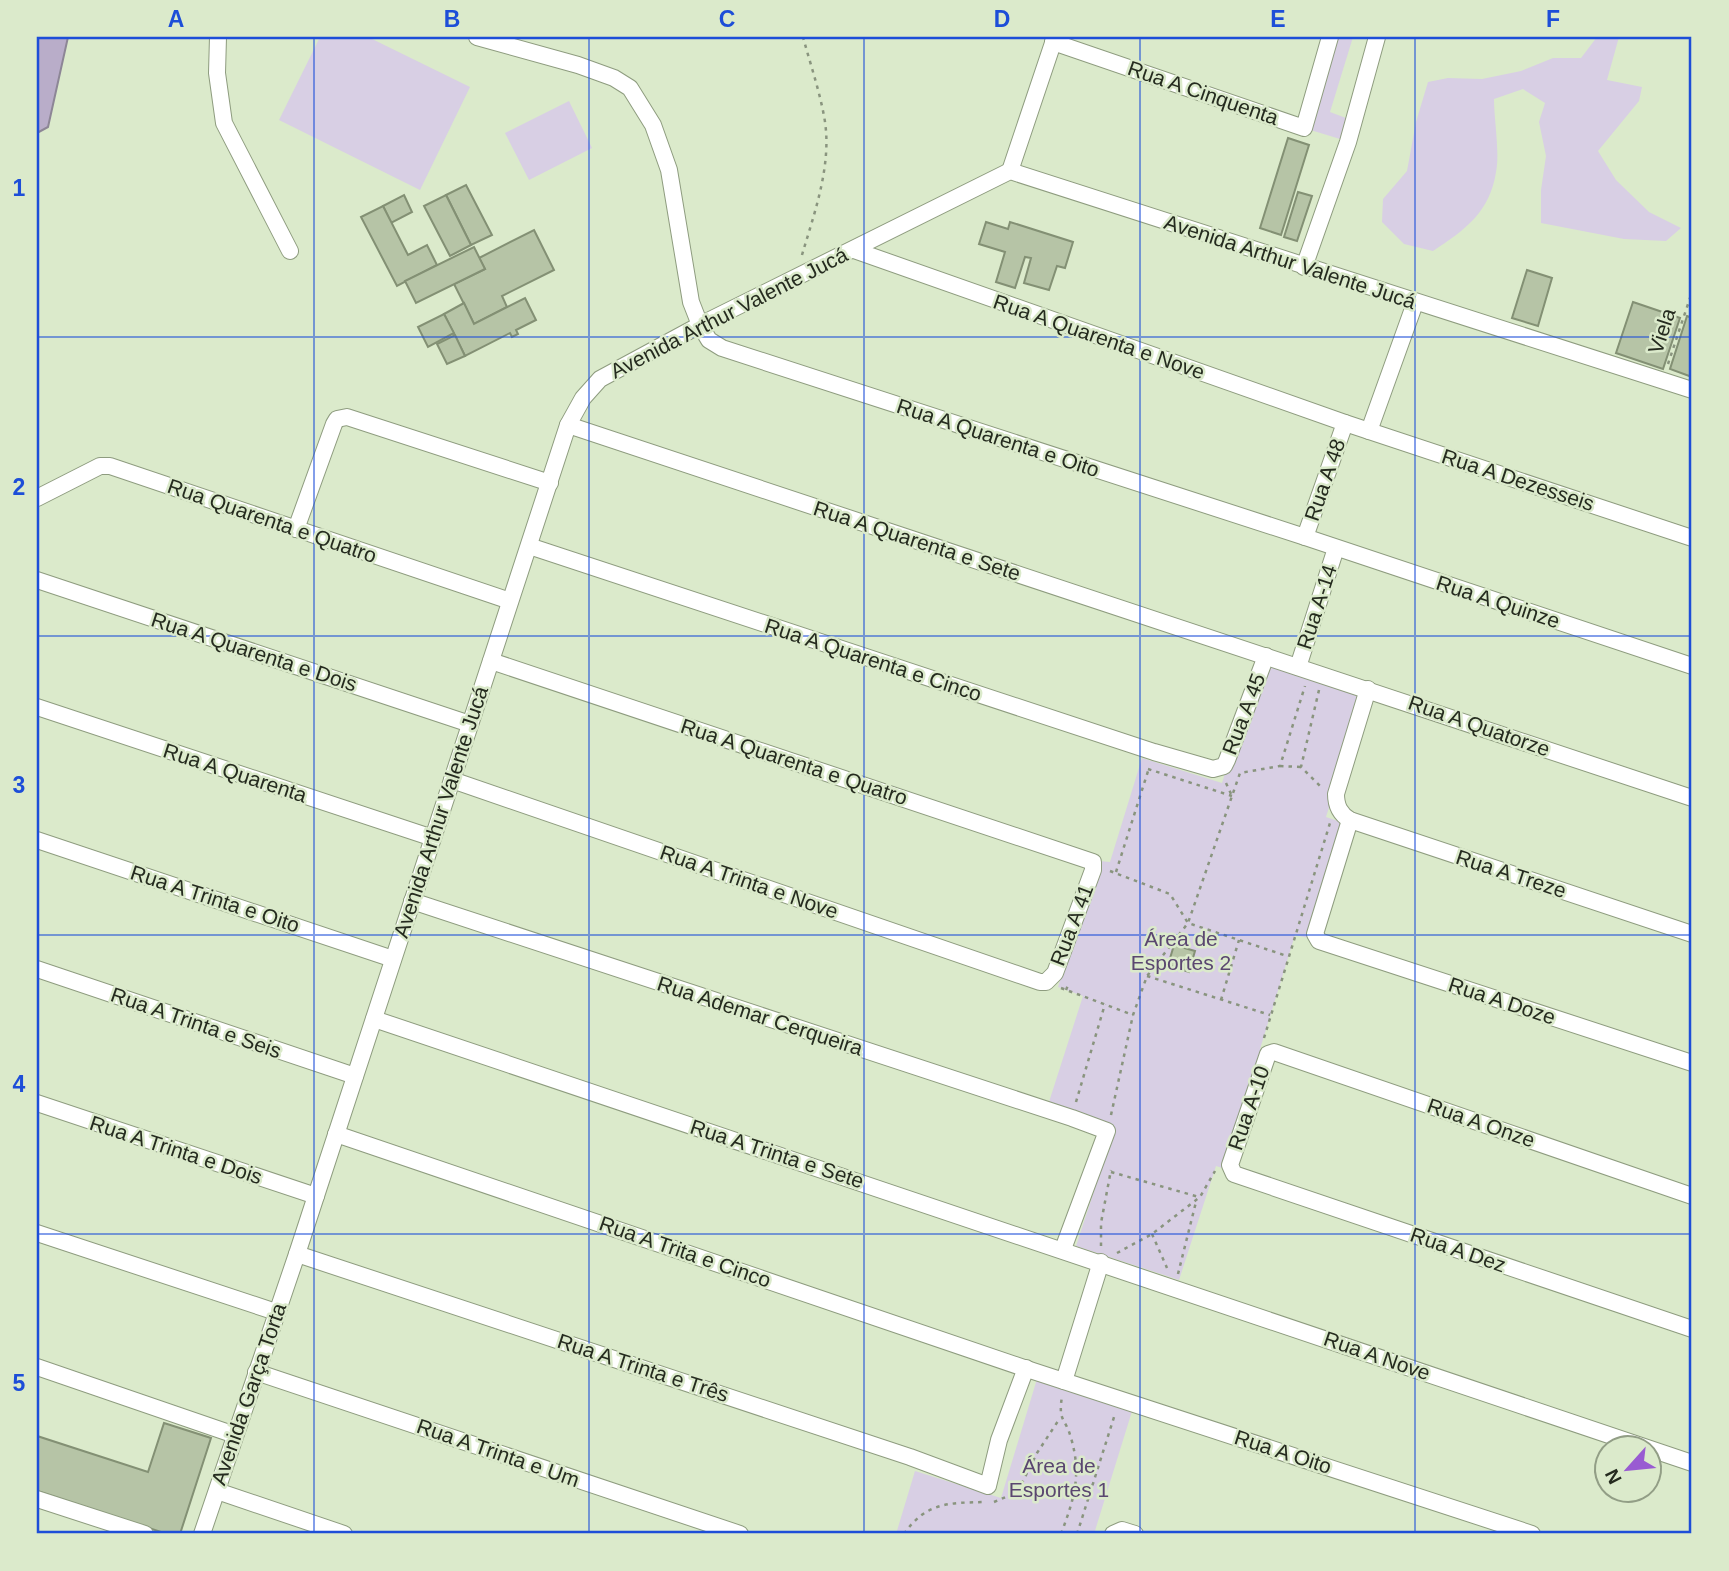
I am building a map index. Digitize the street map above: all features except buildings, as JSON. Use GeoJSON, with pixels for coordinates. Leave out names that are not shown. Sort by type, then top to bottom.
{"type":"FeatureCollection","features":[{"type":"Feature","properties":{"kind":"street"},"geometry":{"type":"LineString","coordinates":[[218,37],[218,73],[224,123],[290,251]]}},
{"type":"Feature","properties":{"kind":"street"},"geometry":{"type":"LineString","coordinates":[[477,37],[578,65],[614,78],[630,88],[653,125],[668,170],[691,302],[700,325]]}},
{"type":"Feature","properties":{"kind":"street","name":"Rua A Cinquenta"},"geometry":{"type":"LineString","coordinates":[[1054,39],[1304,128],[1330,37]]}},
{"type":"Feature","properties":{"kind":"street"},"geometry":{"type":"LineString","coordinates":[[1304,267],[1348,142],[1377,37]]}},
{"type":"Feature","properties":{"kind":"street"},"geometry":{"type":"LineString","coordinates":[[1010,171],[1054,39]]}},
{"type":"Feature","properties":{"kind":"street","name":"Avenida Arthur Valente Jucá"},"geometry":{"type":"LineString","coordinates":[[297,1254],[568,425],[583,398],[600,379],[700,325],[1010,171],[1692,390]]}},
{"type":"Feature","properties":{"kind":"street","name":"Rua A Quarenta e Nove"},"geometry":{"type":"LineString","coordinates":[[854,250],[1345,423]]}},
{"type":"Feature","properties":{"kind":"street"},"geometry":{"type":"LineString","coordinates":[[1369,431],[1415,303]]}},
{"type":"Feature","properties":{"kind":"street","name":"Rua A Quarenta e Oito"},"geometry":{"type":"LineString","coordinates":[[700,325],[709,340],[722,348],[1305,537]]}},
{"type":"Feature","properties":{"kind":"street"},"geometry":{"type":"LineString","coordinates":[[296,529],[334,424],[337,419],[347,417],[550,482]]}},
{"type":"Feature","properties":{"kind":"street","name":"Rua A Dezesseis"},"geometry":{"type":"LineString","coordinates":[[1345,423],[1692,538]]}},
{"type":"Feature","properties":{"kind":"street","name":"Rua A 48"},"geometry":{"type":"LineString","coordinates":[[1305,537],[1345,423]]}},
{"type":"Feature","properties":{"kind":"street","name":"Rua A Quarenta e Sete"},"geometry":{"type":"LineString","coordinates":[[568,425],[1266,656]]}},
{"type":"Feature","properties":{"kind":"street","name":"Rua Quarenta e Quatro"},"geometry":{"type":"LineString","coordinates":[[37,498],[100,466],[110,466],[510,601]]}},
{"type":"Feature","properties":{"kind":"street","name":"Rua A Quinze"},"geometry":{"type":"LineString","coordinates":[[1305,537],[1692,666]]}},
{"type":"Feature","properties":{"kind":"street","name":"Rua A Quarenta e Cinco"},"geometry":{"type":"LineString","coordinates":[[528,546],[1154,752],[1219,769]]}},
{"type":"Feature","properties":{"kind":"street","name":"Rua A-14"},"geometry":{"type":"LineString","coordinates":[[1310,670],[1336,548]]}},
{"type":"Feature","properties":{"kind":"street","name":"Rua A Quarenta e Dois"},"geometry":{"type":"LineString","coordinates":[[37,580],[470,723]]}},
{"type":"Feature","properties":{"kind":"street","name":"Rua A Quatorze"},"geometry":{"type":"LineString","coordinates":[[1266,656],[1692,798]]}},
{"type":"Feature","properties":{"kind":"street","name":"Rua A 45"},"geometry":{"type":"LineString","coordinates":[[1219,769],[1227,761],[1266,656]]}},
{"type":"Feature","properties":{"kind":"street","name":"Rua A Quarenta e Quatro"},"geometry":{"type":"LineString","coordinates":[[491,661],[1093,862],[1094,866]]}},
{"type":"Feature","properties":{"kind":"street"},"geometry":{"type":"LineString","coordinates":[[1350,820],[1343,815],[1336,803],[1336,794],[1368,689]]}},
{"type":"Feature","properties":{"kind":"street","name":"Rua A Quarenta"},"geometry":{"type":"LineString","coordinates":[[37,707],[433,838]]}},
{"type":"Feature","properties":{"kind":"street","name":"Rua A Trinta e Nove"},"geometry":{"type":"LineString","coordinates":[[452,780],[1046,982]]}},
{"type":"Feature","properties":{"kind":"street","name":"Rua A Doze"},"geometry":{"type":"LineString","coordinates":[[1350,820],[1315,934],[1319,941],[1692,1063]]}},
{"type":"Feature","properties":{"kind":"street","name":"Rua A Treze"},"geometry":{"type":"LineString","coordinates":[[1350,820],[1692,934]]}},
{"type":"Feature","properties":{"kind":"street","name":"Rua A Trinta e Oito"},"geometry":{"type":"LineString","coordinates":[[37,840],[393,959]]}},
{"type":"Feature","properties":{"kind":"street","name":"Rua A 41"},"geometry":{"type":"LineString","coordinates":[[1046,982],[1055,973],[1094,866]]}},
{"type":"Feature","properties":{"kind":"street","name":"Rua Ademar Cerqueira"},"geometry":{"type":"LineString","coordinates":[[412,901],[1072,1118],[1107,1133]]}},
{"type":"Feature","properties":{"kind":"street","name":"Rua A Trinta e Seis"},"geometry":{"type":"LineString","coordinates":[[37,969],[355,1076]]}},
{"type":"Feature","properties":{"kind":"street","name":"Rua A Trinta e Sete"},"geometry":{"type":"LineString","coordinates":[[374,1019],[1063,1249]]}},
{"type":"Feature","properties":{"kind":"street","name":"Rua A-10"},"geometry":{"type":"LineString","coordinates":[[1225,1163],[1266,1046]]}},
{"type":"Feature","properties":{"kind":"street","name":"Rua A Onze"},"geometry":{"type":"LineString","coordinates":[[1266,1046],[1287,1056],[1692,1196]]}},
{"type":"Feature","properties":{"kind":"street","name":"Rua A Trinta e Dois"},"geometry":{"type":"LineString","coordinates":[[37,1103],[316,1196]]}},
{"type":"Feature","properties":{"kind":"street"},"geometry":{"type":"LineString","coordinates":[[1063,1249],[1107,1133]]}},
{"type":"Feature","properties":{"kind":"street","name":"Rua A Trita e Cinco"},"geometry":{"type":"LineString","coordinates":[[336,1134],[1029,1369]]}},
{"type":"Feature","properties":{"kind":"street","name":"Rua A Dez"},"geometry":{"type":"LineString","coordinates":[[1225,1163],[1234,1174],[1692,1329]]}},
{"type":"Feature","properties":{"kind":"street"},"geometry":{"type":"LineString","coordinates":[[37,1233],[276,1312]]}},
{"type":"Feature","properties":{"kind":"street","name":"Rua A Nove"},"geometry":{"type":"LineString","coordinates":[[1063,1249],[1692,1463]]}},
{"type":"Feature","properties":{"kind":"street","name":"Rua A Trinta e Três"},"geometry":{"type":"LineString","coordinates":[[297,1254],[910,1457],[988,1486],[999,1440],[1029,1369]]}},
{"type":"Feature","properties":{"kind":"street","name":"Avenida Garça Torta"},"geometry":{"type":"LineString","coordinates":[[202,1534],[297,1254]]}},
{"type":"Feature","properties":{"kind":"street"},"geometry":{"type":"LineString","coordinates":[[1064,1381],[1101,1262]]}},
{"type":"Feature","properties":{"kind":"street"},"geometry":{"type":"LineString","coordinates":[[37,1367],[235,1434]]}},
{"type":"Feature","properties":{"kind":"street","name":"Rua A Oito"},"geometry":{"type":"LineString","coordinates":[[1029,1369],[1532,1534]]}},
{"type":"Feature","properties":{"kind":"street","name":"Rua A Trinta e Um"},"geometry":{"type":"LineString","coordinates":[[256,1372],[740,1534]]}},
{"type":"Feature","properties":{"kind":"street"},"geometry":{"type":"LineString","coordinates":[[216,1491],[344,1534]]}},
{"type":"Feature","properties":{"kind":"street"},"geometry":{"type":"LineString","coordinates":[[37,1499],[145,1534]]}},
{"type":"Feature","properties":{"kind":"street"},"geometry":{"type":"LineString","coordinates":[[1113,1533],[1122,1530],[1135,1534]]}},
{"type":"Feature","properties":{"kind":"path"},"geometry":{"type":"LineString","coordinates":[[795,278],[817,204],[826,155],[825,118],[803,37]]}},
{"type":"Feature","properties":{"kind":"path","name":"Viela"},"geometry":{"type":"LineString","coordinates":[[1663,380],[1692,292]]}},
{"type":"Feature","properties":{"kind":"path"},"geometry":{"type":"LineString","coordinates":[[1280,766],[1310,670]]}},
{"type":"Feature","properties":{"kind":"path"},"geometry":{"type":"LineString","coordinates":[[1301,767],[1310,670]]}},
{"type":"Feature","properties":{"kind":"path"},"geometry":{"type":"LineString","coordinates":[[1116,874],[1154,752]]}},
{"type":"Feature","properties":{"kind":"path"},"geometry":{"type":"LineString","coordinates":[[1225,1163],[1198,1199],[1152,1234],[1101,1262],[1101,1223],[1111,1172],[1107,1133],[1133,1015],[1147,976],[1188,923],[1240,773],[1280,766],[1301,767],[1336,803],[1287,956],[1270,1016],[1266,1046]]}},
{"type":"Feature","properties":{"kind":"path"},"geometry":{"type":"LineString","coordinates":[[1149,769],[1232,796]]}},
{"type":"Feature","properties":{"kind":"path"},"geometry":{"type":"LineString","coordinates":[[1094,866],[1170,894],[1188,923],[1287,956]]}},
{"type":"Feature","properties":{"kind":"path"},"geometry":{"type":"LineString","coordinates":[[1221,1000],[1239,940]]}},
{"type":"Feature","properties":{"kind":"path"},"geometry":{"type":"LineString","coordinates":[[1147,976],[1270,1016]]}},
{"type":"Feature","properties":{"kind":"path"},"geometry":{"type":"LineString","coordinates":[[1046,982],[1133,1015]]}},
{"type":"Feature","properties":{"kind":"path"},"geometry":{"type":"LineString","coordinates":[[1072,1118],[1105,1004]]}},
{"type":"Feature","properties":{"kind":"path"},"geometry":{"type":"LineString","coordinates":[[1111,1172],[1198,1199]]}},
{"type":"Feature","properties":{"kind":"path"},"geometry":{"type":"LineString","coordinates":[[1175,1287],[1198,1199]]}},
{"type":"Feature","properties":{"kind":"path"},"geometry":{"type":"LineString","coordinates":[[1152,1234],[1175,1287]]}},
{"type":"Feature","properties":{"kind":"path"},"geometry":{"type":"LineString","coordinates":[[1061,1534],[1075,1497],[1077,1478],[1071,1437],[1060,1418],[1064,1381]]}},
{"type":"Feature","properties":{"kind":"path"},"geometry":{"type":"LineString","coordinates":[[1077,1534],[1120,1399]]}},
{"type":"Feature","properties":{"kind":"green space"},"geometry":{"type":"Polygon","coordinates":[[[320,37],[368,37],[470,87],[420,190],[279,120],[320,37]]]}},
{"type":"Feature","properties":{"kind":"green space"},"geometry":{"type":"Polygon","coordinates":[[[1332,37],[1353,37],[1330,112],[1346,118],[1340,139],[1304,128],[1332,37]]]}},
{"type":"Feature","properties":{"kind":"green space"},"geometry":{"type":"Polygon","coordinates":[[[1597,37],[1619,37],[1607,80],[1642,87],[1639,101],[1598,151],[1616,180],[1649,212],[1681,228],[1666,241],[1624,239],[1541,223],[1541,190],[1546,156],[1539,122],[1545,103],[1523,89],[1494,99],[1496,172],[1488,198],[1474,219],[1433,251],[1404,244],[1382,222],[1383,199],[1407,171],[1416,122],[1428,82],[1448,78],[1482,79],[1521,71],[1553,58],[1581,58],[1597,37]]]}},
{"type":"Feature","properties":{"kind":"green space"},"geometry":{"type":"Polygon","coordinates":[[[569,101],[592,148],[529,180],[505,133],[569,101]]]}},
{"type":"Feature","properties":{"kind":"green space","name":"Área de Esportes 2"},"geometry":{"type":"Polygon","coordinates":[[[1261,658],[1365,692],[1326,817],[1344,823],[1309,938],[1295,935],[1260,1049],[1269,1057],[1232,1171],[1216,1166],[1179,1280],[1076,1246],[1115,1127],[1048,1105],[1083,996],[1058,987],[1099,861],[1110,862],[1142,758],[1222,783],[1261,658]]]}},
{"type":"Feature","properties":{"kind":"green space","name":"Área de Esportes 1"},"geometry":{"type":"Polygon","coordinates":[[[1037,1379],[1133,1408],[1094,1534],[896,1534],[915,1471],[1001,1498],[1037,1379]]]}},
{"type":"Feature","properties":{"kind":"shaded area"},"geometry":{"type":"Polygon","coordinates":[[[37,37],[68,37],[48,127],[37,133],[37,37]]]}}]}
